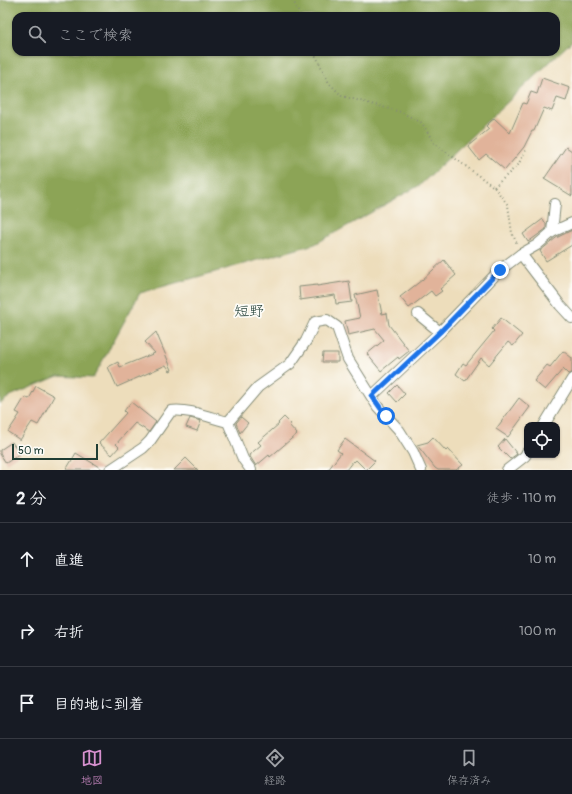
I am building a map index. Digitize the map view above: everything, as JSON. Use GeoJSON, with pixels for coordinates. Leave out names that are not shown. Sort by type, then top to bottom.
{"type":"FeatureCollection","features":[{"type":"Feature","properties":{"kind":"street"},"geometry":{"type":"LineString","coordinates":[[552,232],[555,204]]}},
{"type":"Feature","properties":{"kind":"street"},"geometry":{"type":"LineString","coordinates":[[372,396],[440,332],[500,270],[521,254],[537,245],[552,232],[572,223]]}},
{"type":"Feature","properties":{"kind":"street"},"geometry":{"type":"LineString","coordinates":[[521,254],[560,305],[572,318]]}},
{"type":"Feature","properties":{"kind":"street"},"geometry":{"type":"LineString","coordinates":[[418,314],[440,332]]}},
{"type":"Feature","properties":{"kind":"street"},"geometry":{"type":"LineString","coordinates":[[228,422],[258,387],[290,364],[306,341],[315,322],[327,320],[337,327],[348,359],[378,407],[399,430],[413,452],[421,470]]}},
{"type":"Feature","properties":{"kind":"street"},"geometry":{"type":"LineString","coordinates":[[546,422],[572,379]]}},
{"type":"Feature","properties":{"kind":"street"},"geometry":{"type":"LineString","coordinates":[[110,470],[144,448],[150,442],[171,411],[190,412],[228,422]]}},
{"type":"Feature","properties":{"kind":"street"},"geometry":{"type":"LineString","coordinates":[[228,422],[243,459],[251,470]]}},
{"type":"Feature","properties":{"kind":"street"},"geometry":{"type":"LineString","coordinates":[[507,470],[524,456]]}},
{"type":"Feature","properties":{"kind":"path"},"geometry":{"type":"LineString","coordinates":[[293,0],[298,12]]}},
{"type":"Feature","properties":{"kind":"path"},"geometry":{"type":"LineString","coordinates":[[316,56],[329,83],[342,96],[401,112],[422,123],[434,143],[494,187],[508,205],[512,233],[521,254]]}},
{"type":"Feature","properties":{"kind":"path"},"geometry":{"type":"LineString","coordinates":[[494,187],[518,165],[526,150]]}},
{"type":"Feature","properties":{"kind":"green space"},"geometry":{"type":"Polygon","coordinates":[[[0,0],[572,0],[572,41],[560,52],[560,12],[12,12],[12,56],[556,56],[420,185],[315,244],[140,293],[93,378],[58,376],[10,396],[0,404],[0,0]]]}},
{"type":"Feature","properties":{"kind":"building"},"geometry":{"type":"Polygon","coordinates":[[[542,78],[570,88],[566,101],[557,98],[552,111],[544,108],[534,131],[532,131],[524,147],[505,170],[486,154],[479,160],[468,146],[489,129],[486,126],[494,118],[510,133],[523,103],[526,104],[531,92],[537,94],[542,78]]]}},
{"type":"Feature","properties":{"kind":"building"},"geometry":{"type":"Polygon","coordinates":[[[566,147],[572,151],[572,196],[544,179],[566,147]]]}},
{"type":"Feature","properties":{"kind":"building"},"geometry":{"type":"Polygon","coordinates":[[[543,219],[546,224],[546,229],[528,242],[523,234],[543,219]]]}},
{"type":"Feature","properties":{"kind":"building"},"geometry":{"type":"Polygon","coordinates":[[[572,230],[572,245],[546,261],[540,251],[556,238],[572,230]]]}},
{"type":"Feature","properties":{"kind":"building"},"geometry":{"type":"Polygon","coordinates":[[[444,260],[456,275],[440,289],[442,291],[435,296],[431,291],[409,308],[400,297],[444,260]]]}},
{"type":"Feature","properties":{"kind":"building"},"geometry":{"type":"Polygon","coordinates":[[[349,281],[352,302],[336,304],[335,295],[300,300],[299,287],[349,281]]]}},
{"type":"Feature","properties":{"kind":"building"},"geometry":{"type":"Polygon","coordinates":[[[377,290],[382,314],[387,313],[389,325],[409,351],[399,359],[398,357],[381,371],[367,354],[384,340],[375,329],[348,335],[345,321],[360,318],[355,295],[377,290]]]}},
{"type":"Feature","properties":{"kind":"building"},"geometry":{"type":"Polygon","coordinates":[[[501,318],[522,335],[513,346],[508,342],[489,365],[481,358],[465,381],[456,374],[463,363],[466,365],[494,331],[492,329],[501,318]]]}},
{"type":"Feature","properties":{"kind":"building"},"geometry":{"type":"Polygon","coordinates":[[[156,332],[172,370],[170,371],[166,365],[117,387],[108,367],[118,362],[120,367],[155,353],[145,342],[156,332]]]}},
{"type":"Feature","properties":{"kind":"building"},"geometry":{"type":"Polygon","coordinates":[[[563,351],[572,358],[572,373],[568,374],[563,369],[545,390],[534,381],[547,365],[550,367],[563,351]]]}},
{"type":"Feature","properties":{"kind":"building"},"geometry":{"type":"Polygon","coordinates":[[[323,353],[338,353],[338,362],[322,362],[323,353]]]}},
{"type":"Feature","properties":{"kind":"building"},"geometry":{"type":"Polygon","coordinates":[[[397,385],[405,394],[397,402],[389,393],[397,385]]]}},
{"type":"Feature","properties":{"kind":"building"},"geometry":{"type":"Polygon","coordinates":[[[36,386],[54,396],[38,425],[32,422],[20,440],[8,432],[20,414],[16,412],[25,397],[29,399],[36,386]]]}},
{"type":"Feature","properties":{"kind":"building"},"geometry":{"type":"Polygon","coordinates":[[[519,398],[530,407],[508,437],[496,429],[519,398]]]}},
{"type":"Feature","properties":{"kind":"building"},"geometry":{"type":"Polygon","coordinates":[[[131,402],[156,422],[149,432],[135,423],[116,444],[119,447],[112,455],[99,443],[126,413],[124,411],[131,402]]]}},
{"type":"Feature","properties":{"kind":"building"},"geometry":{"type":"Polygon","coordinates":[[[241,417],[248,423],[240,433],[236,423],[241,417]]]}},
{"type":"Feature","properties":{"kind":"building"},"geometry":{"type":"Polygon","coordinates":[[[284,417],[291,424],[289,425],[297,434],[270,457],[269,455],[256,466],[249,455],[261,445],[258,442],[279,424],[278,423],[284,417]]]}},
{"type":"Feature","properties":{"kind":"building"},"geometry":{"type":"Polygon","coordinates":[[[190,418],[201,421],[197,431],[186,427],[190,418]]]}},
{"type":"Feature","properties":{"kind":"building"},"geometry":{"type":"Polygon","coordinates":[[[433,437],[446,451],[448,449],[463,465],[456,470],[438,470],[435,468],[417,445],[428,442],[433,437]]]}},
{"type":"Feature","properties":{"kind":"building"},"geometry":{"type":"Polygon","coordinates":[[[345,439],[375,461],[366,470],[356,460],[354,462],[353,461],[346,470],[328,470],[341,453],[337,450],[345,439]]]}},
{"type":"Feature","properties":{"kind":"building"},"geometry":{"type":"Polygon","coordinates":[[[505,439],[517,454],[510,459],[498,447],[505,439]]]}},
{"type":"Feature","properties":{"kind":"building"},"geometry":{"type":"Polygon","coordinates":[[[12,442],[20,454],[6,463],[0,454],[0,450],[12,442]]]}},
{"type":"Feature","properties":{"kind":"building"},"geometry":{"type":"Polygon","coordinates":[[[76,453],[104,470],[66,470],[76,453]]]}},
{"type":"Feature","properties":{"kind":"building"},"geometry":{"type":"Polygon","coordinates":[[[186,458],[198,470],[174,470],[186,458]]]}},
{"type":"Feature","properties":{"kind":"district","name":"短野"},"geometry":{"type":"Point","coordinates":[249,311]}},
{"type":"Feature","properties":{"kind":"route"},"geometry":{"type":"LineString","coordinates":[[386,416],[378,407],[372,396],[440,332],[500,270]]}}]}
